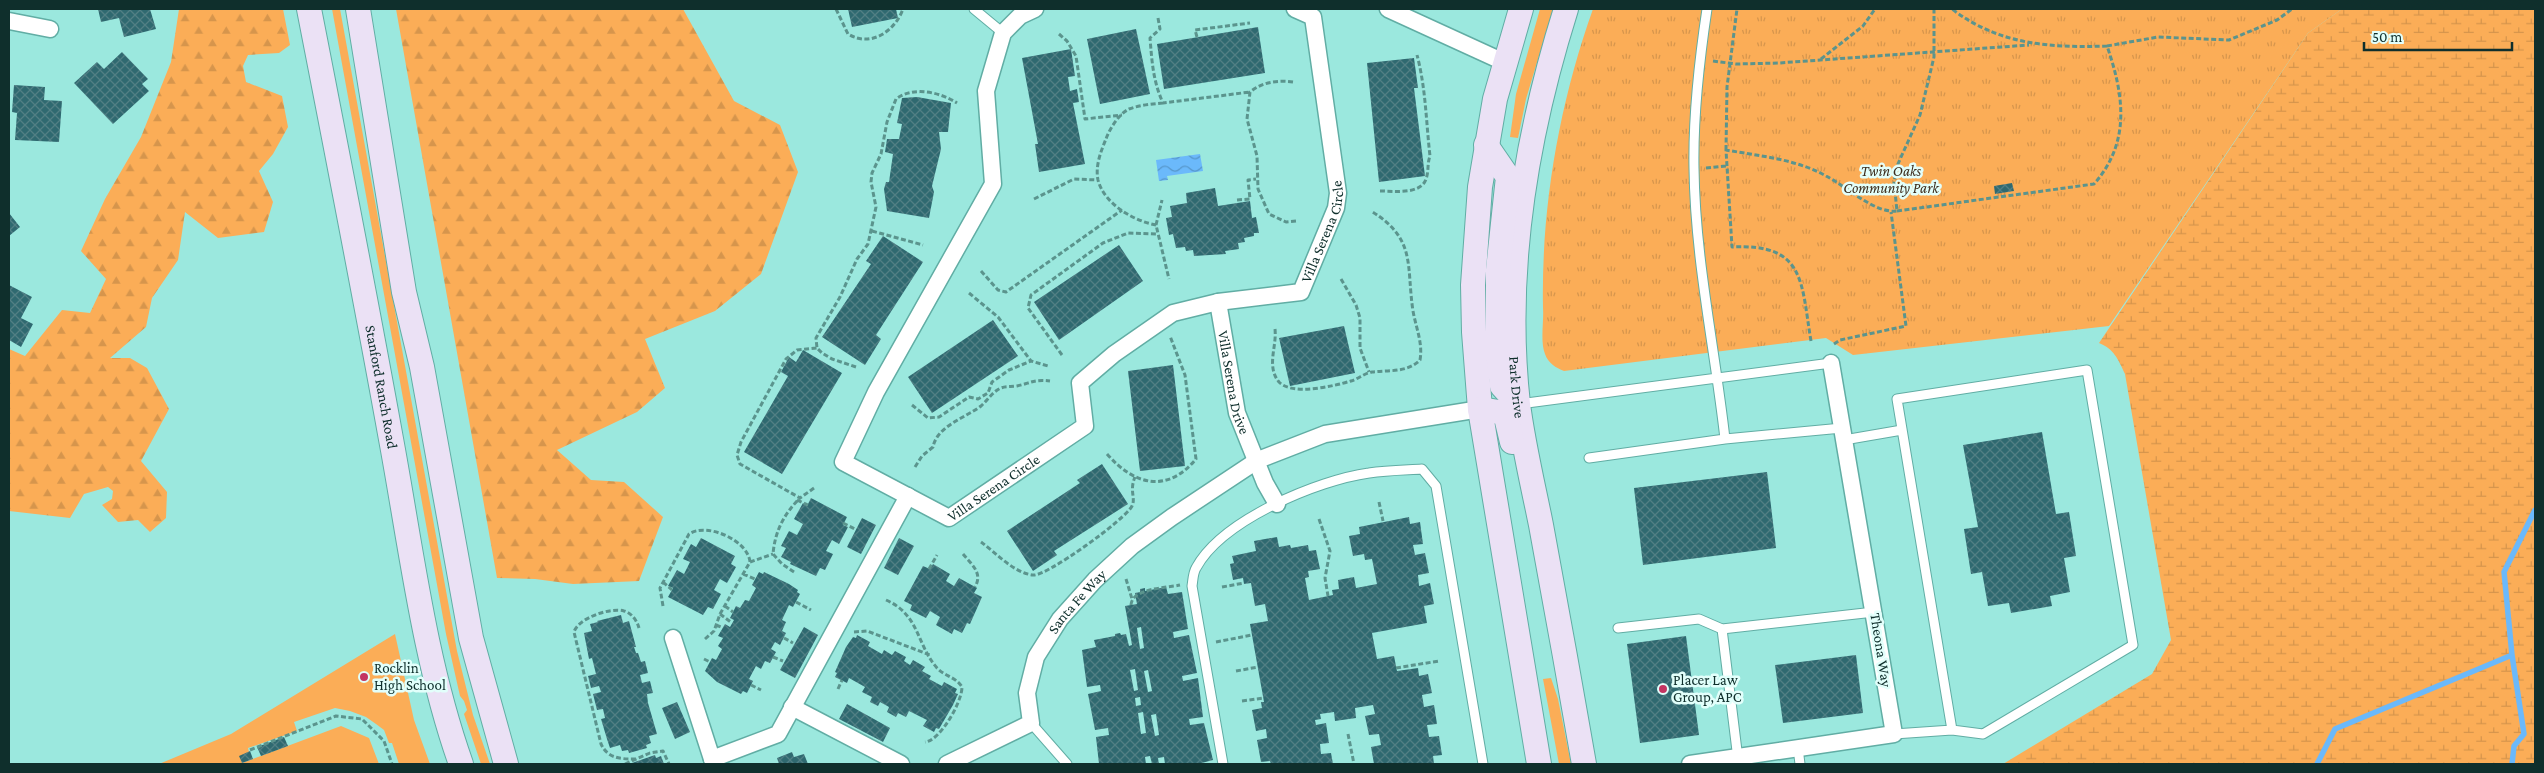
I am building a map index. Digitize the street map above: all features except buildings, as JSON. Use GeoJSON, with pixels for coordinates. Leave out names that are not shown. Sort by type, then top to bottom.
{"type":"FeatureCollection","features":[{"type":"Feature","properties":{"kind":"main road","name":"Stanford Ranch Road"},"geometry":{"type":"LineString","coordinates":[[309,9],[366,298],[430,650],[452,738],[461,764]]}},
{"type":"Feature","properties":{"kind":"main road"},"geometry":{"type":"LineString","coordinates":[[358,9],[404,292],[422,367],[472,638],[506,764]]}},
{"type":"Feature","properties":{"kind":"main road"},"geometry":{"type":"LineString","coordinates":[[1521,9],[1495,99],[1486,145],[1473,285],[1480,409],[1540,764]]}},
{"type":"Feature","properties":{"kind":"main road","name":"Park Drive"},"geometry":{"type":"LineString","coordinates":[[1566,9],[1541,96],[1525,171],[1518,236],[1514,318],[1518,404],[1584,764]]}},
{"type":"Feature","properties":{"kind":"main road"},"geometry":{"type":"LineString","coordinates":[[1486,145],[1508,178],[1498,270],[1498,352],[1502,386],[1518,404]]}},
{"type":"Feature","properties":{"kind":"main road"},"geometry":{"type":"LineString","coordinates":[[1480,409],[1500,411],[1505,413],[1508,419],[1540,607],[1568,671]]}},
{"type":"Feature","properties":{"kind":"street","name":"Villa Serena Circle"},"geometry":{"type":"LineString","coordinates":[[1035,9],[1020,16],[1003,33],[986,91],[993,184],[876,392],[842,462],[949,518],[1085,426],[1080,383],[1114,354],[1174,313],[1218,302],[1302,292],[1336,208],[1338,193],[1318,13],[1295,9]]}},
{"type":"Feature","properties":{"kind":"street"},"geometry":{"type":"LineString","coordinates":[[1388,9],[1506,63]]}},
{"type":"Feature","properties":{"kind":"street"},"geometry":{"type":"LineString","coordinates":[[9,21],[50,29]]}},
{"type":"Feature","properties":{"kind":"street","name":"Villa Serena Drive"},"geometry":{"type":"LineString","coordinates":[[1218,302],[1237,413],[1258,460]]}},
{"type":"Feature","properties":{"kind":"street","name":"Theona Way"},"geometry":{"type":"LineString","coordinates":[[1831,363],[1894,734]]}},
{"type":"Feature","properties":{"kind":"street","name":"Santa Fe Way"},"geometry":{"type":"LineString","coordinates":[[1031,724],[1027,693],[1036,657],[1060,619],[1095,580],[1132,546],[1258,460],[1325,434],[1480,409]]}},
{"type":"Feature","properties":{"kind":"street"},"geometry":{"type":"LineString","coordinates":[[1258,460],[1265,483],[1277,504]]}},
{"type":"Feature","properties":{"kind":"street"},"geometry":{"type":"LineString","coordinates":[[673,638],[713,761],[778,734],[908,496]]}},
{"type":"Feature","properties":{"kind":"street"},"geometry":{"type":"LineString","coordinates":[[792,707],[901,764]]}},
{"type":"Feature","properties":{"kind":"street"},"geometry":{"type":"LineString","coordinates":[[947,764],[1031,724]]}},
{"type":"Feature","properties":{"kind":"street"},"geometry":{"type":"LineString","coordinates":[[1690,764],[1799,756],[1894,734]]}},
{"type":"Feature","properties":{"kind":"lane"},"geometry":{"type":"LineString","coordinates":[[974,9],[1003,33]]}},
{"type":"Feature","properties":{"kind":"lane"},"geometry":{"type":"LineString","coordinates":[[1707,9],[1695,113],[1694,168],[1704,294],[1718,378],[1725,439]]}},
{"type":"Feature","properties":{"kind":"lane"},"geometry":{"type":"LineString","coordinates":[[1518,404],[1831,363]]}},
{"type":"Feature","properties":{"kind":"lane"},"geometry":{"type":"LineString","coordinates":[[1894,734],[1952,730],[1983,734],[2133,645],[2087,370],[1897,399],[1952,730]]}},
{"type":"Feature","properties":{"kind":"lane"},"geometry":{"type":"LineString","coordinates":[[1589,458],[1725,439],[1902,430]]}},
{"type":"Feature","properties":{"kind":"lane"},"geometry":{"type":"LineString","coordinates":[[1223,764],[1193,582],[1195,570],[1204,555],[1237,526],[1277,504],[1322,485],[1368,473],[1422,469],[1430,476],[1436,486],[1483,764]]}},
{"type":"Feature","properties":{"kind":"lane"},"geometry":{"type":"LineString","coordinates":[[1618,628],[1700,619],[1722,629],[1874,612]]}},
{"type":"Feature","properties":{"kind":"lane"},"geometry":{"type":"LineString","coordinates":[[1722,629],[1738,761]]}},
{"type":"Feature","properties":{"kind":"lane"},"geometry":{"type":"LineString","coordinates":[[1031,724],[1067,764]]}},
{"type":"Feature","properties":{"kind":"path"},"geometry":{"type":"LineString","coordinates":[[836,9],[848,34],[858,39],[866,39],[885,33],[893,27],[903,9]]}},
{"type":"Feature","properties":{"kind":"path"},"geometry":{"type":"LineString","coordinates":[[1737,9],[1729,63],[1726,150],[1732,247],[1761,247],[1780,253],[1790,262],[1800,278],[1811,341]]}},
{"type":"Feature","properties":{"kind":"path"},"geometry":{"type":"LineString","coordinates":[[1821,59],[1864,26],[1875,9]]}},
{"type":"Feature","properties":{"kind":"path"},"geometry":{"type":"LineString","coordinates":[[1897,211],[1894,182],[1897,166],[1920,115],[1934,52],[1934,9]]}},
{"type":"Feature","properties":{"kind":"path"},"geometry":{"type":"LineString","coordinates":[[1952,9],[1984,29],[2009,39],[2032,44],[2065,47],[2107,46],[2158,36],[2229,40],[2277,20],[2292,9]]}},
{"type":"Feature","properties":{"kind":"path"},"geometry":{"type":"LineString","coordinates":[[1158,18],[1160,29],[1150,38],[1151,64],[1154,84],[1164,103]]}},
{"type":"Feature","properties":{"kind":"path"},"geometry":{"type":"LineString","coordinates":[[1197,37],[1195,30],[1250,23]]}},
{"type":"Feature","properties":{"kind":"path"},"geometry":{"type":"LineString","coordinates":[[1059,34],[1067,41],[1076,56],[1085,119],[1122,115]]}},
{"type":"Feature","properties":{"kind":"path"},"geometry":{"type":"LineString","coordinates":[[1729,63],[1934,52],[2032,44]]}},
{"type":"Feature","properties":{"kind":"path"},"geometry":{"type":"LineString","coordinates":[[1726,150],[1787,160],[1824,174],[1879,209],[1891,212],[2094,184],[2113,154],[2122,115],[2120,88],[2107,46]]}},
{"type":"Feature","properties":{"kind":"path"},"geometry":{"type":"LineString","coordinates":[[1380,191],[1415,189],[1423,186],[1427,178],[1430,156],[1427,107],[1424,80],[1417,55]]}},
{"type":"Feature","properties":{"kind":"path"},"geometry":{"type":"LineString","coordinates":[[1156,225],[1147,223],[1122,210],[1111,200],[1098,180],[1100,153],[1108,133],[1122,115],[1138,106],[1250,92],[1270,82],[1293,82]]}},
{"type":"Feature","properties":{"kind":"path"},"geometry":{"type":"LineString","coordinates":[[817,348],[817,333],[840,297],[857,259],[868,244],[876,207],[871,182],[872,173],[881,154],[887,122],[896,99],[911,92],[919,91],[957,103]]}},
{"type":"Feature","properties":{"kind":"path"},"geometry":{"type":"LineString","coordinates":[[1250,92],[1247,119],[1259,167],[1256,179],[1258,190],[1269,214],[1286,222],[1297,222]]}},
{"type":"Feature","properties":{"kind":"path"},"geometry":{"type":"LineString","coordinates":[[1034,199],[1074,179],[1098,180]]}},
{"type":"Feature","properties":{"kind":"path"},"geometry":{"type":"LineString","coordinates":[[1237,200],[1250,199],[1248,180],[1256,179]]}},
{"type":"Feature","properties":{"kind":"path"},"geometry":{"type":"LineString","coordinates":[[1162,200],[1156,225],[1156,234],[1169,279]]}},
{"type":"Feature","properties":{"kind":"path"},"geometry":{"type":"LineString","coordinates":[[981,271],[998,290],[1006,292],[1122,210]]}},
{"type":"Feature","properties":{"kind":"path"},"geometry":{"type":"LineString","coordinates":[[1275,329],[1272,360],[1275,374],[1282,384],[1295,389],[1320,388],[1350,382],[1369,372],[1401,370],[1416,364],[1420,358],[1418,326],[1410,291],[1409,260],[1402,241],[1390,224],[1371,211]]}},
{"type":"Feature","properties":{"kind":"path"},"geometry":{"type":"LineString","coordinates":[[1834,344],[1840,340],[1906,326],[1891,212]]}},
{"type":"Feature","properties":{"kind":"path"},"geometry":{"type":"LineString","coordinates":[[872,231],[922,245]]}},
{"type":"Feature","properties":{"kind":"path"},"geometry":{"type":"LineString","coordinates":[[1062,355],[1028,308],[1032,295],[1103,243],[1128,233],[1156,234]]}},
{"type":"Feature","properties":{"kind":"path"},"geometry":{"type":"LineString","coordinates":[[1341,279],[1356,305],[1360,318],[1360,348],[1369,372]]}},
{"type":"Feature","properties":{"kind":"path"},"geometry":{"type":"LineString","coordinates":[[969,294],[982,302],[998,317],[1031,361],[1048,366]]}},
{"type":"Feature","properties":{"kind":"path"},"geometry":{"type":"LineString","coordinates":[[1107,454],[1114,462],[1135,477],[1146,482],[1160,482],[1174,478],[1189,468],[1196,459],[1185,375],[1170,336]]}},
{"type":"Feature","properties":{"kind":"path"},"geometry":{"type":"LineString","coordinates":[[808,505],[740,464],[736,455],[741,442],[786,359],[797,350],[817,348],[832,359],[856,367]]}},
{"type":"Feature","properties":{"kind":"path"},"geometry":{"type":"LineString","coordinates":[[912,405],[928,418],[939,417],[969,397],[978,399],[988,392],[992,382],[1009,370],[1031,361]]}},
{"type":"Feature","properties":{"kind":"path"},"geometry":{"type":"LineString","coordinates":[[915,467],[922,456],[933,447],[935,439],[940,433],[982,406],[987,398],[999,389],[1017,386],[1034,380],[1050,381]]}},
{"type":"Feature","properties":{"kind":"path"},"geometry":{"type":"LineString","coordinates":[[981,542],[1013,567],[1031,575],[1049,571],[1108,530],[1128,512],[1134,500],[1131,492],[1135,477]]}},
{"type":"Feature","properties":{"kind":"path"},"geometry":{"type":"LineString","coordinates":[[773,554],[777,530],[798,499],[814,488]]}},
{"type":"Feature","properties":{"kind":"path"},"geometry":{"type":"LineString","coordinates":[[1379,502],[1382,522]]}},
{"type":"Feature","properties":{"kind":"path"},"geometry":{"type":"LineString","coordinates":[[1319,519],[1330,551],[1325,578],[1328,596]]}},
{"type":"Feature","properties":{"kind":"path"},"geometry":{"type":"LineString","coordinates":[[844,523],[855,529]]}},
{"type":"Feature","properties":{"kind":"path"},"geometry":{"type":"LineString","coordinates":[[662,606],[660,591],[663,582],[688,534],[695,530],[713,531],[740,545],[750,557],[750,562],[720,614],[714,631],[705,639]]}},
{"type":"Feature","properties":{"kind":"path"},"geometry":{"type":"LineString","coordinates":[[750,562],[773,554]]}},
{"type":"Feature","properties":{"kind":"path"},"geometry":{"type":"LineString","coordinates":[[773,554],[782,564],[794,572]]}},
{"type":"Feature","properties":{"kind":"path"},"geometry":{"type":"LineString","coordinates":[[963,554],[978,571],[978,581],[975,587]]}},
{"type":"Feature","properties":{"kind":"path"},"geometry":{"type":"LineString","coordinates":[[929,569],[937,555]]}},
{"type":"Feature","properties":{"kind":"path"},"geometry":{"type":"LineString","coordinates":[[743,574],[755,579]]}},
{"type":"Feature","properties":{"kind":"path"},"geometry":{"type":"LineString","coordinates":[[1126,579],[1132,599],[1131,605]]}},
{"type":"Feature","properties":{"kind":"path"},"geometry":{"type":"LineString","coordinates":[[663,582],[672,590]]}},
{"type":"Feature","properties":{"kind":"path"},"geometry":{"type":"LineString","coordinates":[[1132,599],[1137,594],[1193,582]]}},
{"type":"Feature","properties":{"kind":"path"},"geometry":{"type":"LineString","coordinates":[[1222,587],[1244,582]]}},
{"type":"Feature","properties":{"kind":"path"},"geometry":{"type":"LineString","coordinates":[[886,600],[896,605],[909,617],[938,669],[960,684],[962,692],[942,731],[931,742],[925,742]]}},
{"type":"Feature","properties":{"kind":"path"},"geometry":{"type":"LineString","coordinates":[[796,602],[811,610]]}},
{"type":"Feature","properties":{"kind":"path"},"geometry":{"type":"LineString","coordinates":[[725,606],[733,612]]}},
{"type":"Feature","properties":{"kind":"path"},"geometry":{"type":"LineString","coordinates":[[636,759],[619,759],[605,752],[601,744],[574,632],[585,619],[617,610],[629,613],[639,628]]}},
{"type":"Feature","properties":{"kind":"path"},"geometry":{"type":"LineString","coordinates":[[720,614],[732,623]]}},
{"type":"Feature","properties":{"kind":"path"},"geometry":{"type":"LineString","coordinates":[[716,625],[723,628]]}},
{"type":"Feature","properties":{"kind":"path"},"geometry":{"type":"LineString","coordinates":[[849,633],[867,631],[930,655]]}},
{"type":"Feature","properties":{"kind":"path"},"geometry":{"type":"LineString","coordinates":[[1203,645],[1252,635]]}},
{"type":"Feature","properties":{"kind":"path"},"geometry":{"type":"LineString","coordinates":[[784,638],[793,643]]}},
{"type":"Feature","properties":{"kind":"path"},"geometry":{"type":"LineString","coordinates":[[773,657],[783,661]]}},
{"type":"Feature","properties":{"kind":"path"},"geometry":{"type":"LineString","coordinates":[[704,659],[710,662]]}},
{"type":"Feature","properties":{"kind":"path"},"geometry":{"type":"LineString","coordinates":[[1396,668],[1439,661]]}},
{"type":"Feature","properties":{"kind":"path"},"geometry":{"type":"LineString","coordinates":[[1236,671],[1258,667]]}},
{"type":"Feature","properties":{"kind":"path"},"geometry":{"type":"LineString","coordinates":[[838,688],[842,680]]}},
{"type":"Feature","properties":{"kind":"path"},"geometry":{"type":"LineString","coordinates":[[751,685],[761,690]]}},
{"type":"Feature","properties":{"kind":"path"},"geometry":{"type":"LineString","coordinates":[[1242,702],[1264,698]]}},
{"type":"Feature","properties":{"kind":"path"},"geometry":{"type":"LineString","coordinates":[[250,750],[336,716],[362,719],[384,741],[392,764]]}},
{"type":"Feature","properties":{"kind":"path"},"geometry":{"type":"LineString","coordinates":[[1348,734],[1354,764]]}},
{"type":"Feature","properties":{"kind":"path"},"geometry":{"type":"LineString","coordinates":[[626,764],[663,751],[669,764]]}},
{"type":"Feature","properties":{"kind":"green space"},"geometry":{"type":"Polygon","coordinates":[[[179,9],[283,9],[290,45],[279,53],[248,55],[243,66],[246,82],[282,96],[288,127],[273,154],[259,171],[273,202],[264,232],[218,238],[185,212],[178,260],[152,298],[146,327],[110,358],[130,358],[147,368],[169,409],[141,461],[167,492],[166,518],[150,532],[138,520],[118,522],[102,505],[112,499],[113,491],[108,487],[84,494],[70,518],[9,511],[9,349],[25,356],[62,310],[90,313],[106,279],[81,251],[105,199],[141,137],[171,62],[179,9]]]}},
{"type":"Feature","properties":{"kind":"green space"},"geometry":{"type":"Polygon","coordinates":[[[332,9],[340,9],[457,651],[473,715],[490,764],[481,764],[464,714],[467,710],[460,696],[446,634],[332,9]]]}},
{"type":"Feature","properties":{"kind":"green space"},"geometry":{"type":"Polygon","coordinates":[[[396,9],[683,9],[734,101],[780,125],[798,172],[761,274],[715,311],[645,339],[665,388],[637,412],[557,450],[591,480],[624,482],[663,517],[639,581],[573,584],[535,579],[497,578],[396,9]]]}},
{"type":"Feature","properties":{"kind":"green space"},"geometry":{"type":"Polygon","coordinates":[[[1540,9],[1553,9],[1526,99],[1518,138],[1510,137],[1516,94],[1540,9]]]}},
{"type":"Feature","properties":{"kind":"green space","name":"Twin Oaks Community Park"},"geometry":{"type":"Polygon","coordinates":[[[1593,9],[2342,9],[2308,33],[2109,326],[1853,355],[1826,338],[1564,371],[1550,363],[1545,354],[1543,344],[1545,232],[1554,157],[1562,119],[1581,45],[1593,9]]]}},
{"type":"Feature","properties":{"kind":"green space"},"geometry":{"type":"Polygon","coordinates":[[[2342,9],[2535,9],[2535,764],[2003,764],[2152,674],[2171,640],[2125,374],[2112,351],[2099,343],[2308,33],[2342,9]]]}},
{"type":"Feature","properties":{"kind":"green space","name":"Rocklin High School"},"geometry":{"type":"Polygon","coordinates":[[[395,634],[414,720],[430,764],[399,764],[392,743],[389,743],[384,730],[366,717],[335,708],[294,722],[297,731],[248,748],[249,752],[242,763],[341,726],[369,738],[379,764],[159,764],[231,734],[395,634]]]}},
{"type":"Feature","properties":{"kind":"green space"},"geometry":{"type":"Polygon","coordinates":[[[1551,678],[1558,699],[1571,764],[1559,764],[1543,679],[1551,678]]]}},
{"type":"Feature","properties":{"kind":"water"},"geometry":{"type":"Polygon","coordinates":[[[1200,154],[1203,171],[1167,176],[1168,180],[1159,181],[1156,160],[1200,154]]]}},
{"type":"Feature","properties":{"kind":"waterway"},"geometry":{"type":"LineString","coordinates":[[2317,764],[2335,729],[2512,655],[2504,572],[2535,510]]}},
{"type":"Feature","properties":{"kind":"waterway"},"geometry":{"type":"LineString","coordinates":[[2512,655],[2524,734],[2514,746],[2512,764]]}},
{"type":"Feature","properties":{"kind":"place","name":"Rocklin High School"},"geometry":{"type":"Point","coordinates":[364,677]}},
{"type":"Feature","properties":{"kind":"place","name":"Placer Law Group, APC"},"geometry":{"type":"Point","coordinates":[1663,689]}}]}
